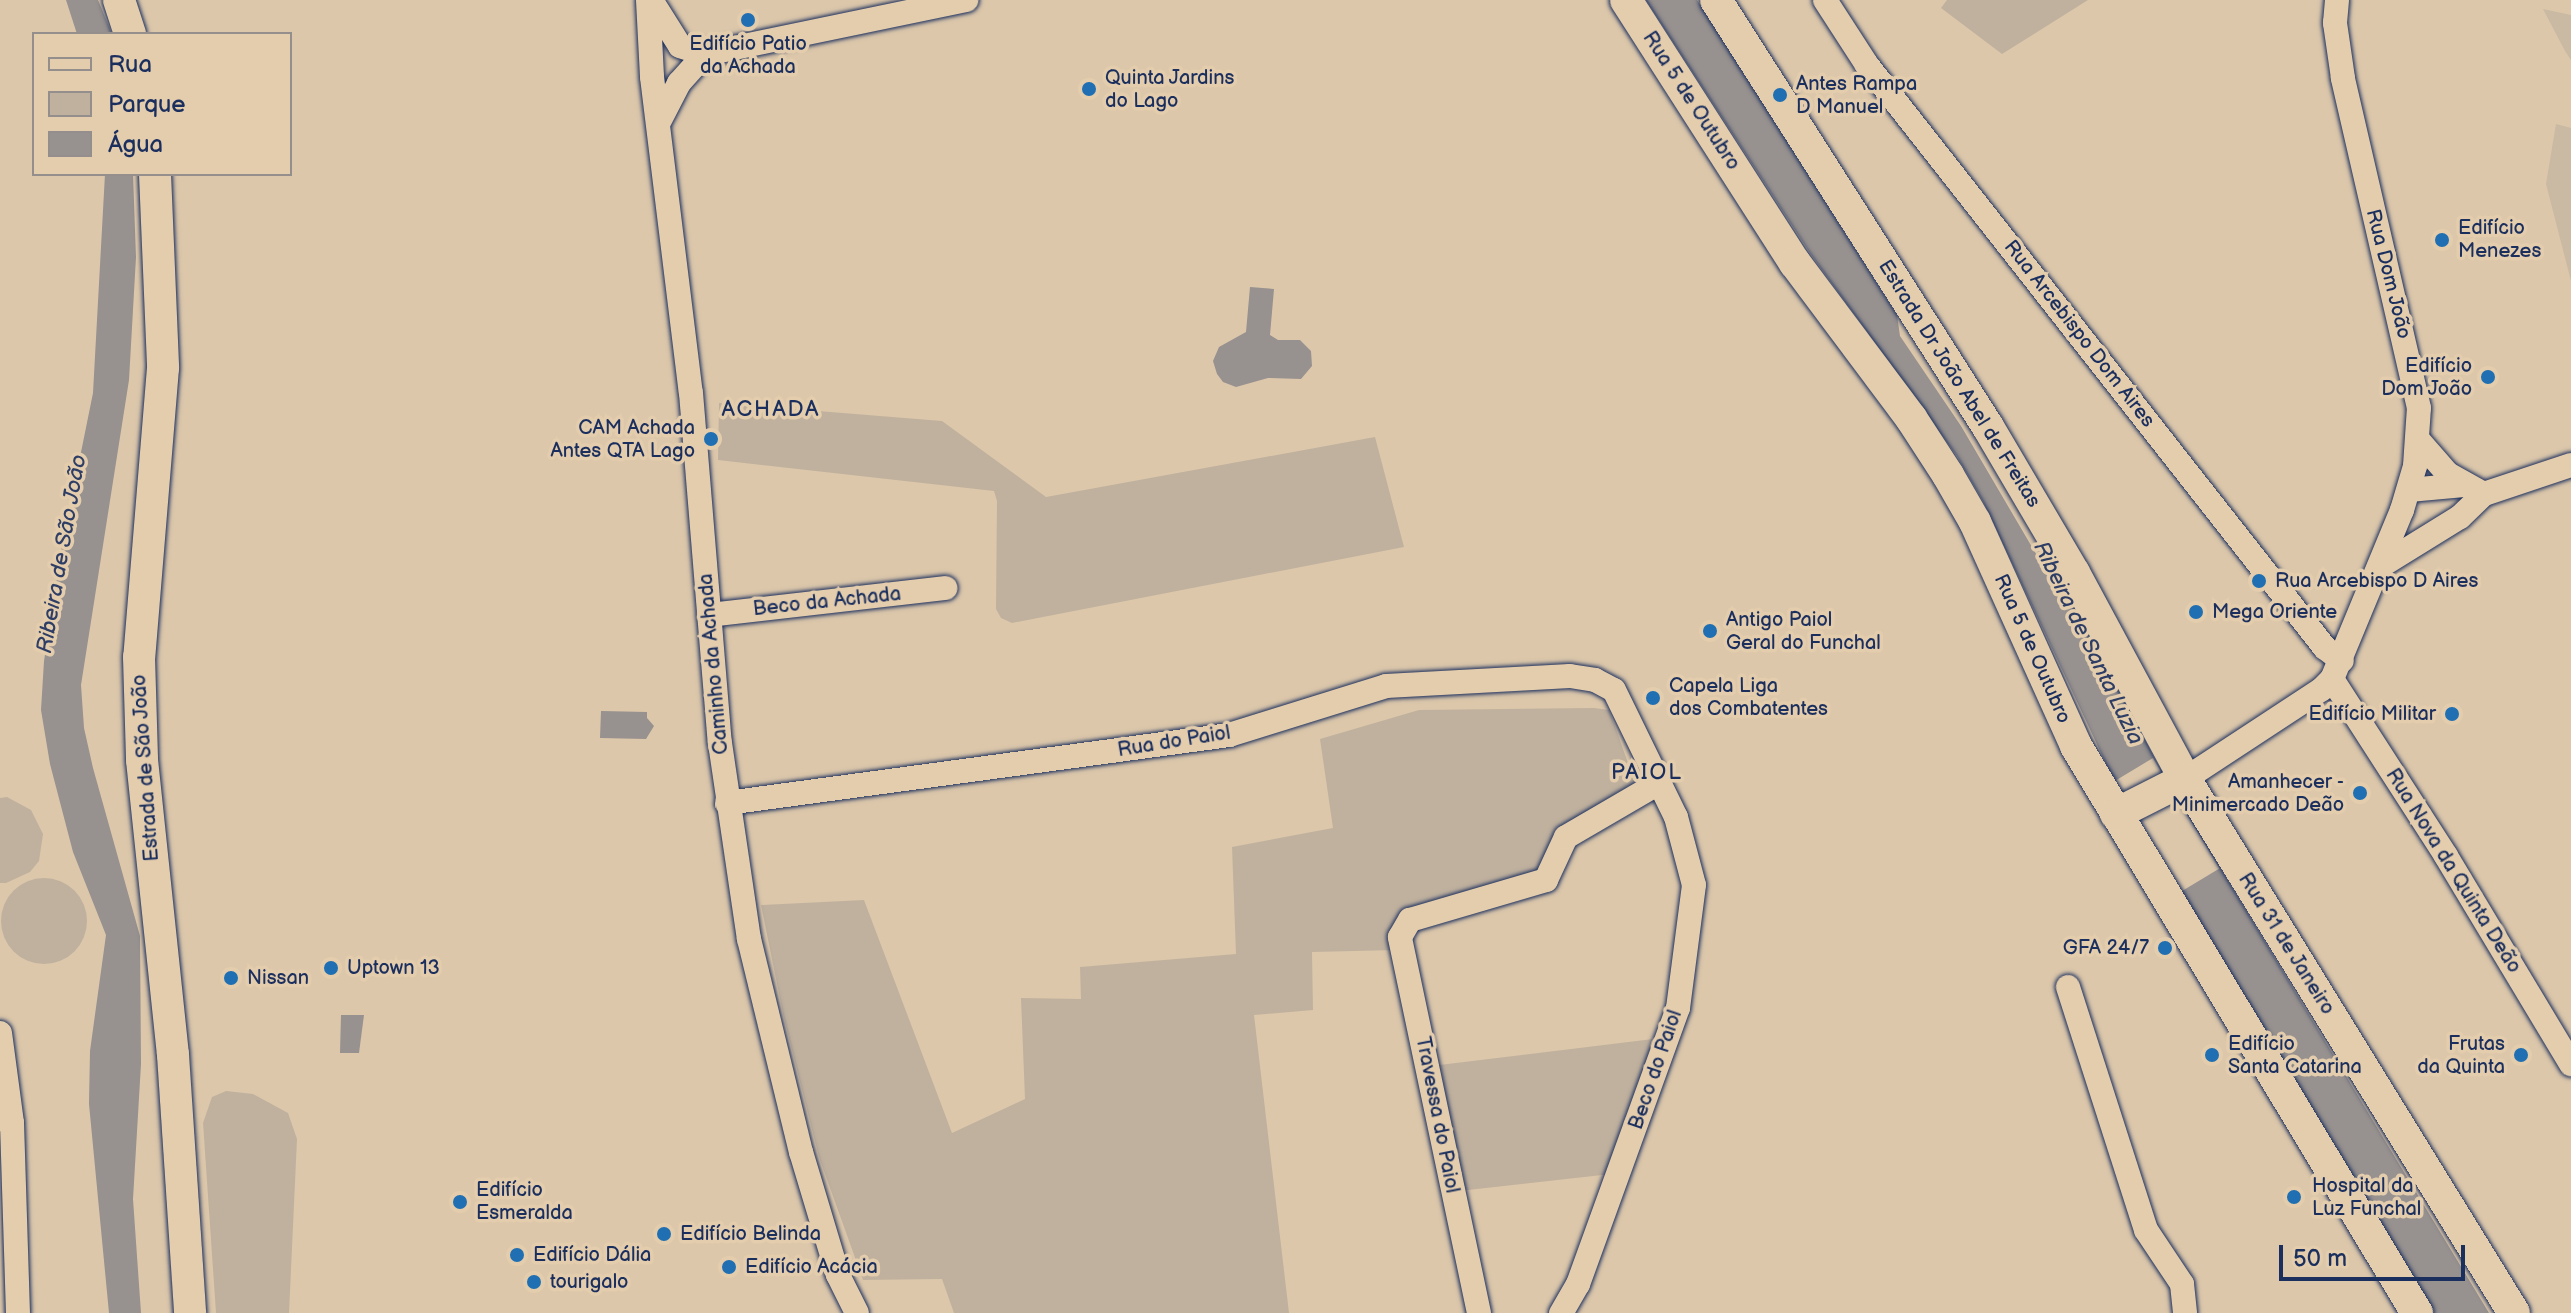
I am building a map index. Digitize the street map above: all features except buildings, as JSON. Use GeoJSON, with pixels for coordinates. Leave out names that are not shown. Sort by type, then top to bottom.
{"type":"FeatureCollection","features":[{"type":"Feature","properties":{"kind":"main road"},"geometry":{"type":"LineString","coordinates":[[119,0],[129,32]]}},
{"type":"Feature","properties":{"kind":"main road","name":"Rua 5 de Outubro"},"geometry":{"type":"LineString","coordinates":[[1626,0],[1795,263],[1911,418],[1948,475],[1975,522],[2076,746],[2417,1313]]}},
{"type":"Feature","properties":{"kind":"main road","name":"Estrada Dr João Abel de Freitas"},"geometry":{"type":"LineString","coordinates":[[1716,0],[1988,427],[2074,573],[2185,779]]}},
{"type":"Feature","properties":{"kind":"main road","name":"Estrada de São João"},"geometry":{"type":"LineString","coordinates":[[155,176],[163,368],[139,657],[140,716],[174,1071],[190,1313]]}},
{"type":"Feature","properties":{"kind":"main road"},"geometry":{"type":"LineString","coordinates":[[2116,814],[2185,779]]}},
{"type":"Feature","properties":{"kind":"main road","name":"Rua 31 de Janeiro"},"geometry":{"type":"LineString","coordinates":[[2185,779],[2514,1313]]}},
{"type":"Feature","properties":{"kind":"street"},"geometry":{"type":"LineString","coordinates":[[649,0],[680,46],[705,54],[966,0]]}},
{"type":"Feature","properties":{"kind":"street","name":"Caminho da Achada"},"geometry":{"type":"LineString","coordinates":[[649,0],[652,77],[660,120],[691,393],[727,803],[749,939],[782,1086],[838,1275],[857,1313]]}},
{"type":"Feature","properties":{"kind":"street","name":"Rua Arcebispo Dom Aires"},"geometry":{"type":"LineString","coordinates":[[1825,0],[1867,65],[2325,648],[2337,670]]}},
{"type":"Feature","properties":{"kind":"street","name":"Rua Dom João"},"geometry":{"type":"LineString","coordinates":[[2337,0],[2335,23],[2343,78],[2419,408],[2419,441],[2405,500],[2337,670]]}},
{"type":"Feature","properties":{"kind":"street"},"geometry":{"type":"LineString","coordinates":[[660,120],[679,83],[705,54]]}},
{"type":"Feature","properties":{"kind":"street"},"geometry":{"type":"LineString","coordinates":[[2419,441],[2448,474],[2474,490]]}},
{"type":"Feature","properties":{"kind":"street"},"geometry":{"type":"LineString","coordinates":[[2436,532],[2411,520],[2405,500],[2474,490],[2571,465]]}},
{"type":"Feature","properties":{"kind":"street"},"geometry":{"type":"LineString","coordinates":[[2379,567],[2460,517],[2474,490]]}},
{"type":"Feature","properties":{"kind":"street","name":"Beco da Achada"},"geometry":{"type":"LineString","coordinates":[[709,615],[945,588]]}},
{"type":"Feature","properties":{"kind":"street"},"geometry":{"type":"LineString","coordinates":[[2185,779],[2322,689],[2337,670]]}},
{"type":"Feature","properties":{"kind":"street","name":"Rua Nova da Quinta Deão"},"geometry":{"type":"LineString","coordinates":[[2337,670],[2571,1064]]}},
{"type":"Feature","properties":{"kind":"street","name":"Rua do Paiol"},"geometry":{"type":"LineString","coordinates":[[727,803],[1229,735],[1386,686],[1570,676],[1595,680],[1614,690]]}},
{"type":"Feature","properties":{"kind":"street","name":"Beco do Paiol"},"geometry":{"type":"LineString","coordinates":[[1561,1313],[1578,1284],[1678,1008],[1694,885],[1676,817],[1657,784],[1614,690]]}},
{"type":"Feature","properties":{"kind":"street","name":"Travessa do Paiol"},"geometry":{"type":"LineString","coordinates":[[1479,1313],[1400,937],[1410,920],[1546,880],[1566,837],[1657,784]]}},
{"type":"Feature","properties":{"kind":"street"},"geometry":{"type":"LineString","coordinates":[[2068,987],[2146,1230],[2182,1284],[2185,1313]]}},
{"type":"Feature","properties":{"kind":"street"},"geometry":{"type":"LineString","coordinates":[[0,1033],[6,1120],[8,1259],[18,1313]]}},
{"type":"Feature","properties":{"kind":"shaded area"},"geometry":{"type":"Polygon","coordinates":[[[2543,9],[2571,15],[2571,60],[2565,51],[2543,9]]]}},
{"type":"Feature","properties":{"kind":"shaded area"},"geometry":{"type":"Polygon","coordinates":[[[2556,124],[2571,128],[2571,281],[2546,184],[2556,124]]]}},
{"type":"Feature","properties":{"kind":"green space"},"geometry":{"type":"Polygon","coordinates":[[[1947,0],[2088,0],[2002,54],[1941,8],[1947,0]]]}},
{"type":"Feature","properties":{"kind":"green space"},"geometry":{"type":"Polygon","coordinates":[[[719,403],[942,421],[1046,497],[1375,437],[1404,547],[1012,623],[1001,618],[996,609],[997,501],[994,491],[718,460],[719,403]]]}},
{"type":"Feature","properties":{"kind":"green space"},"geometry":{"type":"Polygon","coordinates":[[[1419,710],[1609,710],[1637,788],[1537,873],[1402,915],[1397,950],[1312,952],[1313,1010],[1254,1015],[1289,1313],[954,1313],[942,1279],[863,1280],[819,1157],[784,1018],[761,905],[864,900],[952,1133],[1025,1099],[1021,998],[1081,999],[1080,967],[1236,954],[1232,847],[1333,828],[1320,739],[1419,710]]]}},
{"type":"Feature","properties":{"kind":"green space"},"geometry":{"type":"Polygon","coordinates":[[[7,797],[31,810],[43,834],[39,861],[30,872],[0,883],[0,798],[7,797]]]}},
{"type":"Feature","properties":{"kind":"green space"},"geometry":{"type":"Polygon","coordinates":[[[44,878],[68,885],[80,897],[87,921],[80,945],[68,957],[44,964],[20,957],[8,945],[1,921],[8,897],[20,885],[44,878]]]}},
{"type":"Feature","properties":{"kind":"green space"},"geometry":{"type":"Polygon","coordinates":[[[1653,1039],[1611,1174],[1459,1191],[1431,1066],[1653,1039]]]}},
{"type":"Feature","properties":{"kind":"green space"},"geometry":{"type":"Polygon","coordinates":[[[226,1091],[253,1094],[288,1113],[297,1139],[289,1313],[216,1313],[203,1123],[212,1097],[226,1091]]]}},
{"type":"Feature","properties":{"kind":"water"},"geometry":{"type":"Polygon","coordinates":[[[66,0],[98,0],[111,32],[76,32],[66,0]]]}},
{"type":"Feature","properties":{"kind":"water","name":"Ribeira de Santa Luzia"},"geometry":{"type":"Polygon","coordinates":[[[1646,0],[1697,0],[1897,315],[1900,336],[1961,426],[2059,593],[2075,606],[2157,763],[2489,1313],[2433,1313],[2117,787],[1983,501],[1957,456],[1810,253],[1646,0]]]}},
{"type":"Feature","properties":{"kind":"water","name":"Ribeira de São João"},"geometry":{"type":"Polygon","coordinates":[[[105,176],[133,176],[136,257],[129,380],[81,685],[84,728],[93,768],[140,936],[141,1064],[133,1199],[141,1313],[109,1313],[89,1104],[90,1051],[106,935],[73,852],[50,764],[41,710],[44,661],[62,546],[93,393],[105,176]]]}},
{"type":"Feature","properties":{"kind":"water"},"geometry":{"type":"Polygon","coordinates":[[[1250,287],[1274,289],[1270,335],[1278,340],[1300,340],[1311,351],[1312,366],[1301,379],[1268,378],[1236,387],[1223,382],[1217,374],[1213,361],[1219,347],[1246,332],[1250,287]]]}},
{"type":"Feature","properties":{"kind":"water"},"geometry":{"type":"Polygon","coordinates":[[[601,711],[647,712],[647,718],[654,726],[646,739],[600,738],[601,711]]]}},
{"type":"Feature","properties":{"kind":"water"},"geometry":{"type":"Polygon","coordinates":[[[341,1015],[364,1015],[359,1053],[340,1053],[341,1015]]]}},
{"type":"Feature","properties":{"kind":"pier"},"geometry":{"type":"Polygon","coordinates":[[[2153,758],[2219,869],[2180,892],[2114,782],[2153,758]]]}},
{"type":"Feature","properties":{"kind":"place","name":"Edifício Patio da Achada"},"geometry":{"type":"Point","coordinates":[748,20]}},
{"type":"Feature","properties":{"kind":"place","name":"Quinta Jardins do Lago"},"geometry":{"type":"Point","coordinates":[1089,89]}},
{"type":"Feature","properties":{"kind":"place","name":"Antes Rampa D Manuel"},"geometry":{"type":"Point","coordinates":[1780,95]}},
{"type":"Feature","properties":{"kind":"place","name":"Edifício Menezes"},"geometry":{"type":"Point","coordinates":[2442,240]}},
{"type":"Feature","properties":{"kind":"place","name":"Edifício Dom João"},"geometry":{"type":"Point","coordinates":[2488,377]}},
{"type":"Feature","properties":{"kind":"place","name":"CAM Achada Antes QTA Lago"},"geometry":{"type":"Point","coordinates":[711,439]}},
{"type":"Feature","properties":{"kind":"place","name":"Rua Arcebispo D Aires"},"geometry":{"type":"Point","coordinates":[2259,581]}},
{"type":"Feature","properties":{"kind":"place","name":"Mega Oriente"},"geometry":{"type":"Point","coordinates":[2196,612]}},
{"type":"Feature","properties":{"kind":"place","name":"Antigo Paiol Geral do Funchal"},"geometry":{"type":"Point","coordinates":[1710,631]}},
{"type":"Feature","properties":{"kind":"place","name":"Capela Liga dos Combatentes"},"geometry":{"type":"Point","coordinates":[1653,698]}},
{"type":"Feature","properties":{"kind":"place","name":"Edifício Militar"},"geometry":{"type":"Point","coordinates":[2452,714]}},
{"type":"Feature","properties":{"kind":"place","name":"Amanhecer - Minimercado Deão"},"geometry":{"type":"Point","coordinates":[2360,793]}},
{"type":"Feature","properties":{"kind":"place","name":"GFA 24/7"},"geometry":{"type":"Point","coordinates":[2165,948]}},
{"type":"Feature","properties":{"kind":"place","name":"Uptown 13"},"geometry":{"type":"Point","coordinates":[331,968]}},
{"type":"Feature","properties":{"kind":"place","name":"Nissan"},"geometry":{"type":"Point","coordinates":[231,978]}},
{"type":"Feature","properties":{"kind":"place","name":"Edifício Santa Catarina"},"geometry":{"type":"Point","coordinates":[2212,1055]}},
{"type":"Feature","properties":{"kind":"place","name":"Frutas da Quinta"},"geometry":{"type":"Point","coordinates":[2521,1055]}},
{"type":"Feature","properties":{"kind":"place","name":"Hospital da Luz Funchal"},"geometry":{"type":"Point","coordinates":[2294,1197]}},
{"type":"Feature","properties":{"kind":"place","name":"Edifício Esmeralda"},"geometry":{"type":"Point","coordinates":[460,1202]}},
{"type":"Feature","properties":{"kind":"place","name":"Edifício Belinda"},"geometry":{"type":"Point","coordinates":[664,1234]}},
{"type":"Feature","properties":{"kind":"place","name":"Edifício Dália"},"geometry":{"type":"Point","coordinates":[517,1255]}},
{"type":"Feature","properties":{"kind":"place","name":"Edifício Acácia"},"geometry":{"type":"Point","coordinates":[729,1267]}},
{"type":"Feature","properties":{"kind":"place","name":"tourigalo"},"geometry":{"type":"Point","coordinates":[534,1282]}},
{"type":"Feature","properties":{"kind":"district","name":"ACHADA"},"geometry":{"type":"Point","coordinates":[771,410]}},
{"type":"Feature","properties":{"kind":"district","name":"PAIOL"},"geometry":{"type":"Point","coordinates":[1647,773]}}]}
